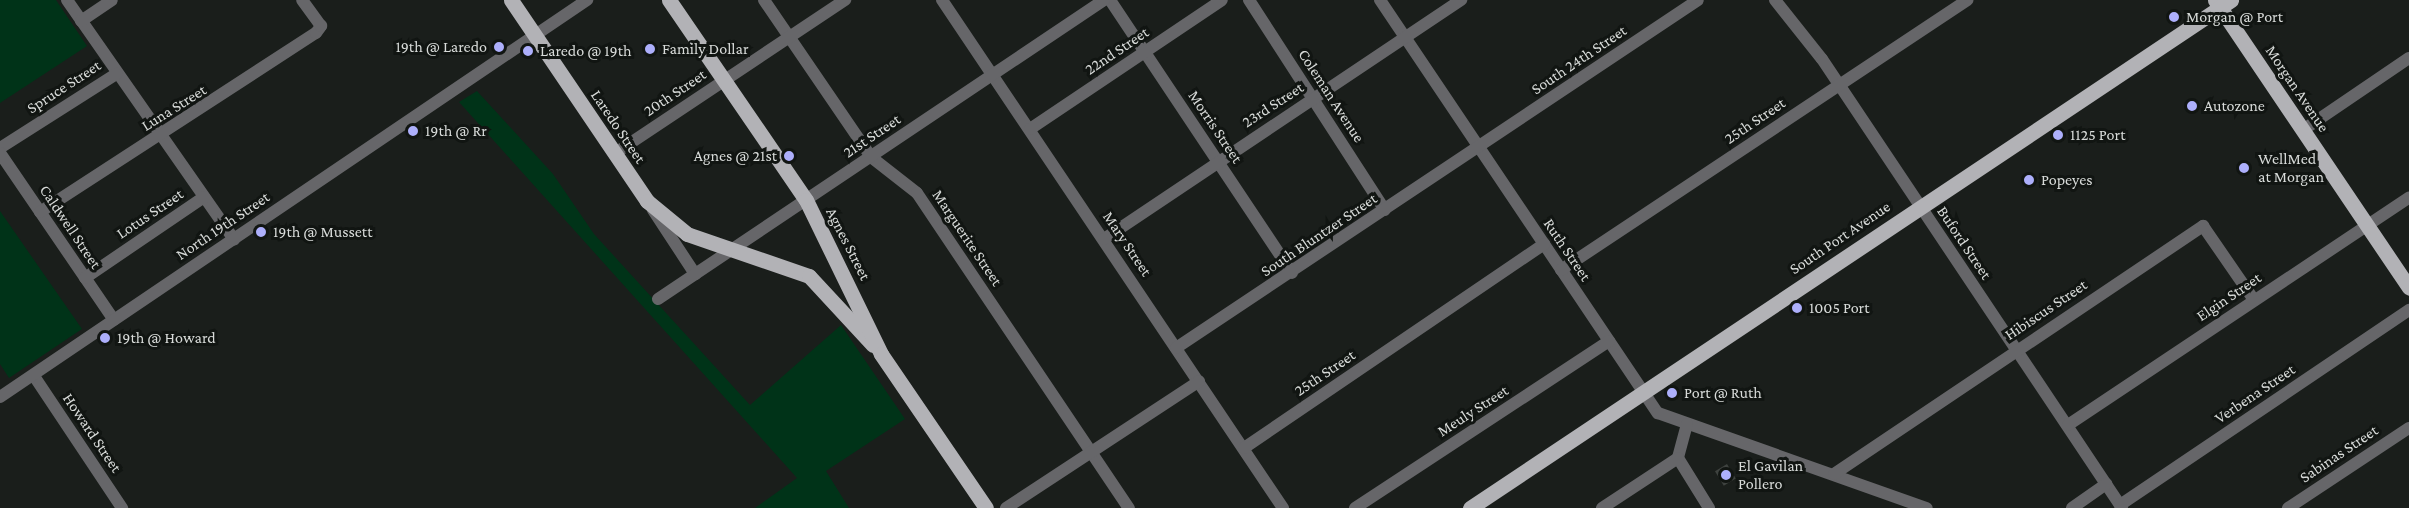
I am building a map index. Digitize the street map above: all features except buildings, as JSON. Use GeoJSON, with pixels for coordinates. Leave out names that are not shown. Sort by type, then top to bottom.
{"type":"FeatureCollection","features":[{"type":"Feature","properties":{"kind":"main road","name":"Laredo Street"},"geometry":{"type":"LineString","coordinates":[[511,0],[647,201]]}},
{"type":"Feature","properties":{"kind":"main road","name":"Agnes Street"},"geometry":{"type":"LineString","coordinates":[[669,0],[806,200],[881,354],[986,508]]}},
{"type":"Feature","properties":{"kind":"main road","name":"Morgan Avenue"},"geometry":{"type":"LineString","coordinates":[[2222,3],[2303,130],[2409,288]]}},
{"type":"Feature","properties":{"kind":"main road","name":"South Port Avenue"},"geometry":{"type":"LineString","coordinates":[[1470,508],[2222,3]]}},
{"type":"Feature","properties":{"kind":"main road"},"geometry":{"type":"LineString","coordinates":[[647,201],[687,234],[732,252],[809,276],[881,354]]}},
{"type":"Feature","properties":{"kind":"street"},"geometry":{"type":"LineString","coordinates":[[67,0],[160,137],[234,239]]}},
{"type":"Feature","properties":{"kind":"street"},"geometry":{"type":"LineString","coordinates":[[81,21],[112,0]]}},
{"type":"Feature","properties":{"kind":"street","name":"Luna Street"},"geometry":{"type":"LineString","coordinates":[[40,212],[160,137],[321,26],[302,0]]}},
{"type":"Feature","properties":{"kind":"street","name":"North 19th Street"},"geometry":{"type":"LineString","coordinates":[[0,397],[587,0]]}},
{"type":"Feature","properties":{"kind":"street","name":"Marguerite Street"},"geometry":{"type":"LineString","coordinates":[[764,0],[870,157],[917,193],[1128,508]]}},
{"type":"Feature","properties":{"kind":"street","name":"20th Street"},"geometry":{"type":"LineString","coordinates":[[614,154],[790,39],[845,0]]}},
{"type":"Feature","properties":{"kind":"street","name":"Mary Street"},"geometry":{"type":"LineString","coordinates":[[942,0],[1283,508]]}},
{"type":"Feature","properties":{"kind":"street","name":"21st Street"},"geometry":{"type":"LineString","coordinates":[[658,299],[732,252],[1104,0]]}},
{"type":"Feature","properties":{"kind":"street","name":"Morris Street"},"geometry":{"type":"LineString","coordinates":[[1110,0],[1292,273]]}},
{"type":"Feature","properties":{"kind":"street","name":"22nd Street"},"geometry":{"type":"LineString","coordinates":[[1030,129],[1222,0]]}},
{"type":"Feature","properties":{"kind":"street","name":"Coleman Avenue"},"geometry":{"type":"LineString","coordinates":[[1250,0],[1385,210]]}},
{"type":"Feature","properties":{"kind":"street","name":"Ruth Street"},"geometry":{"type":"LineString","coordinates":[[1380,0],[1658,413],[1927,508]]}},
{"type":"Feature","properties":{"kind":"street","name":"23rd Street"},"geometry":{"type":"LineString","coordinates":[[1104,239],[1461,0]]}},
{"type":"Feature","properties":{"kind":"street","name":"South 24th Street"},"geometry":{"type":"LineString","coordinates":[[1479,147],[1698,0]]}},
{"type":"Feature","properties":{"kind":"street","name":"Buford Street"},"geometry":{"type":"LineString","coordinates":[[1774,0],[1839,85],[2121,507]]}},
{"type":"Feature","properties":{"kind":"street","name":"25th Street"},"geometry":{"type":"LineString","coordinates":[[1562,270],[1967,0]]}},
{"type":"Feature","properties":{"kind":"street"},"geometry":{"type":"LineString","coordinates":[[2303,130],[2409,58]]}},
{"type":"Feature","properties":{"kind":"street","name":"Spruce Street"},"geometry":{"type":"LineString","coordinates":[[0,148],[116,74]]}},
{"type":"Feature","properties":{"kind":"street","name":"South Bluntzer Street"},"geometry":{"type":"LineString","coordinates":[[1176,348],[1479,147]]}},
{"type":"Feature","properties":{"kind":"street","name":"Caldwell Street"},"geometry":{"type":"LineString","coordinates":[[0,153],[114,320]]}},
{"type":"Feature","properties":{"kind":"street","name":"Lotus Street"},"geometry":{"type":"LineString","coordinates":[[85,278],[204,197]]}},
{"type":"Feature","properties":{"kind":"street","name":"Elgin Street"},"geometry":{"type":"LineString","coordinates":[[2068,425],[2409,198]]}},
{"type":"Feature","properties":{"kind":"street","name":"Laredo Street"},"geometry":{"type":"LineString","coordinates":[[647,201],[695,274]]}},
{"type":"Feature","properties":{"kind":"street","name":"Hibiscus Street"},"geometry":{"type":"LineString","coordinates":[[1834,474],[2015,350],[2203,226],[2254,300]]}},
{"type":"Feature","properties":{"kind":"street","name":"25th Street"},"geometry":{"type":"LineString","coordinates":[[1244,448],[1544,244]]}},
{"type":"Feature","properties":{"kind":"street","name":"Verbena Street"},"geometry":{"type":"LineString","coordinates":[[2121,507],[2409,310]]}},
{"type":"Feature","properties":{"kind":"street","name":"Meuly Street"},"geometry":{"type":"LineString","coordinates":[[1355,508],[1609,341]]}},
{"type":"Feature","properties":{"kind":"street","name":"Howard Street"},"geometry":{"type":"LineString","coordinates":[[34,376],[122,508]]}},
{"type":"Feature","properties":{"kind":"street"},"geometry":{"type":"LineString","coordinates":[[1006,508],[1199,381]]}},
{"type":"Feature","properties":{"kind":"street"},"geometry":{"type":"LineString","coordinates":[[1602,508],[1678,458],[1687,424]]}},
{"type":"Feature","properties":{"kind":"street","name":"Sabinas Street"},"geometry":{"type":"LineString","coordinates":[[2288,508],[2409,428]]}},
{"type":"Feature","properties":{"kind":"street"},"geometry":{"type":"LineString","coordinates":[[1678,458],[1709,508]]}},
{"type":"Feature","properties":{"kind":"street"},"geometry":{"type":"LineString","coordinates":[[2072,508],[2106,484]]}},
{"type":"Feature","properties":{"kind":"green space"},"geometry":{"type":"Polygon","coordinates":[[[0,0],[56,0],[87,46],[0,103],[0,0]]]}},
{"type":"Feature","properties":{"kind":"green space"},"geometry":{"type":"Polygon","coordinates":[[[477,91],[553,174],[594,234],[750,405],[841,325],[905,419],[826,471],[849,508],[755,508],[797,478],[459,102],[477,91]]]}},
{"type":"Feature","properties":{"kind":"green space"},"geometry":{"type":"Polygon","coordinates":[[[0,211],[82,329],[9,378],[0,364],[0,211]]]}},
{"type":"Feature","properties":{"kind":"place","name":"Morgan @ Port"},"geometry":{"type":"Point","coordinates":[2174,17]}},
{"type":"Feature","properties":{"kind":"place","name":"19th @ Laredo"},"geometry":{"type":"Point","coordinates":[499,47]}},
{"type":"Feature","properties":{"kind":"place","name":"Family Dollar"},"geometry":{"type":"Point","coordinates":[650,49]}},
{"type":"Feature","properties":{"kind":"place","name":"Laredo @ 19th"},"geometry":{"type":"Point","coordinates":[528,51]}},
{"type":"Feature","properties":{"kind":"place","name":"Autozone"},"geometry":{"type":"Point","coordinates":[2192,106]}},
{"type":"Feature","properties":{"kind":"place","name":"19th @ Rr"},"geometry":{"type":"Point","coordinates":[413,131]}},
{"type":"Feature","properties":{"kind":"place","name":"1125 Port"},"geometry":{"type":"Point","coordinates":[2058,135]}},
{"type":"Feature","properties":{"kind":"place","name":"Agnes @ 21st"},"geometry":{"type":"Point","coordinates":[789,156]}},
{"type":"Feature","properties":{"kind":"place","name":"WellMed at Morgan"},"geometry":{"type":"Point","coordinates":[2244,168]}},
{"type":"Feature","properties":{"kind":"place","name":"Popeyes"},"geometry":{"type":"Point","coordinates":[2029,180]}},
{"type":"Feature","properties":{"kind":"place","name":"19th @ Mussett"},"geometry":{"type":"Point","coordinates":[261,232]}},
{"type":"Feature","properties":{"kind":"place","name":"1005 Port"},"geometry":{"type":"Point","coordinates":[1797,308]}},
{"type":"Feature","properties":{"kind":"place","name":"19th @ Howard"},"geometry":{"type":"Point","coordinates":[105,338]}},
{"type":"Feature","properties":{"kind":"place","name":"Port @ Ruth"},"geometry":{"type":"Point","coordinates":[1672,393]}},
{"type":"Feature","properties":{"kind":"place","name":"El Gavilan Pollero"},"geometry":{"type":"Point","coordinates":[1726,475]}}]}
